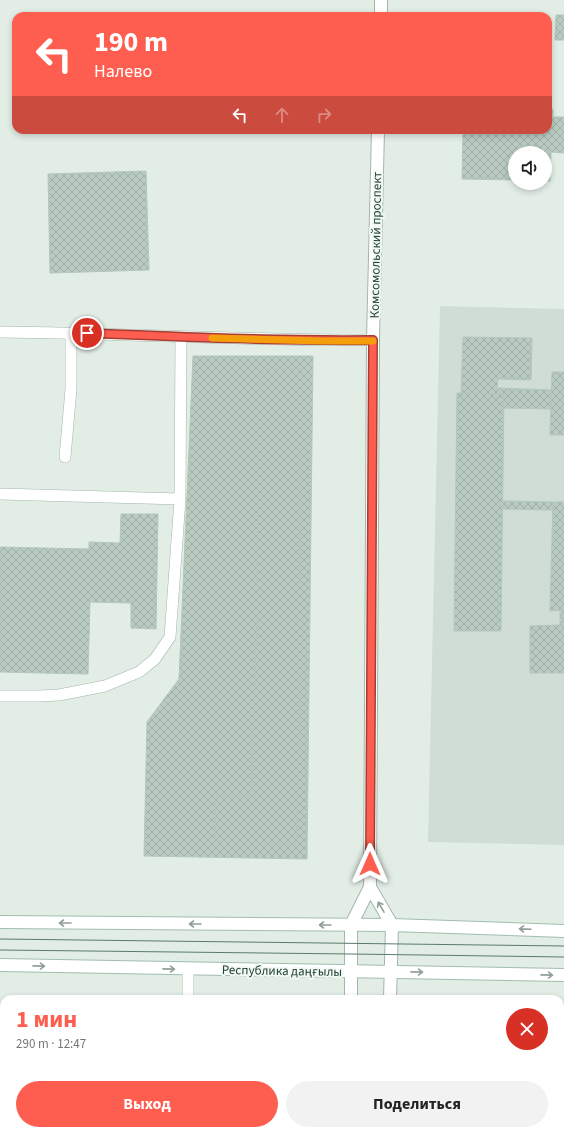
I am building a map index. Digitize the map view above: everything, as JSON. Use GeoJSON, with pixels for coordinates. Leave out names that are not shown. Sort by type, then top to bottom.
{"type":"FeatureCollection","features":[{"type":"Feature","properties":{"kind":"main road"},"geometry":{"type":"LineString","coordinates":[[381,0],[381,12]]}},
{"type":"Feature","properties":{"kind":"main road","name":"Комсомольский проспект"},"geometry":{"type":"LineString","coordinates":[[370,887],[373,340],[378,134]]}},
{"type":"Feature","properties":{"kind":"main road"},"geometry":{"type":"LineString","coordinates":[[370,887],[392,925],[390,995]]}},
{"type":"Feature","properties":{"kind":"main road"},"geometry":{"type":"LineString","coordinates":[[351,995],[351,925],[370,887]]}},
{"type":"Feature","properties":{"kind":"main road"},"geometry":{"type":"LineString","coordinates":[[0,922],[392,925],[564,931]]}},
{"type":"Feature","properties":{"kind":"main road","name":"Республика даңғылы"},"geometry":{"type":"LineString","coordinates":[[0,965],[564,975]]}},
{"type":"Feature","properties":{"kind":"lane"},"geometry":{"type":"LineString","coordinates":[[0,332],[323,341],[373,340]]}},
{"type":"Feature","properties":{"kind":"lane"},"geometry":{"type":"LineString","coordinates":[[65,457],[71,389],[71,333]]}},
{"type":"Feature","properties":{"kind":"lane"},"geometry":{"type":"LineString","coordinates":[[0,696],[59,695],[105,686],[139,672],[155,659],[170,637],[180,499],[181,337]]}},
{"type":"Feature","properties":{"kind":"lane"},"geometry":{"type":"LineString","coordinates":[[0,494],[180,499]]}},
{"type":"Feature","properties":{"kind":"lane"},"geometry":{"type":"LineString","coordinates":[[188,969],[188,995]]}},
{"type":"Feature","properties":{"kind":"shaded area"},"geometry":{"type":"Polygon","coordinates":[[[440,306],[564,309],[564,845],[428,842],[440,306]]]}},
{"type":"Feature","properties":{"kind":"building"},"geometry":{"type":"Polygon","coordinates":[[[556,15],[564,15],[564,40],[555,40],[556,15]]]}},
{"type":"Feature","properties":{"kind":"building"},"geometry":{"type":"Polygon","coordinates":[[[552,109],[553,117],[564,117],[564,153],[552,152],[552,146],[508,146],[508,180],[462,179],[463,134],[552,134],[552,109]]]}},
{"type":"Feature","properties":{"kind":"building"},"geometry":{"type":"Polygon","coordinates":[[[146,171],[149,270],[50,273],[48,174],[146,171]]]}},
{"type":"Feature","properties":{"kind":"building"},"geometry":{"type":"Polygon","coordinates":[[[463,337],[532,338],[531,380],[498,379],[497,388],[552,390],[551,409],[503,408],[504,394],[461,393],[463,337]]]}},
{"type":"Feature","properties":{"kind":"building"},"geometry":{"type":"Polygon","coordinates":[[[193,356],[313,356],[307,859],[144,856],[147,722],[179,679],[193,356]]]}},
{"type":"Feature","properties":{"kind":"building"},"geometry":{"type":"Polygon","coordinates":[[[259,369],[302,369],[300,586],[257,586],[259,369]]]}},
{"type":"Feature","properties":{"kind":"building"},"geometry":{"type":"Polygon","coordinates":[[[552,372],[564,372],[564,435],[550,435],[552,372]]]}},
{"type":"Feature","properties":{"kind":"building"},"geometry":{"type":"Polygon","coordinates":[[[457,393],[504,394],[501,631],[454,631],[457,393]]]}},
{"type":"Feature","properties":{"kind":"building"},"geometry":{"type":"Polygon","coordinates":[[[503,501],[553,502],[553,510],[503,509],[503,501]]]}},
{"type":"Feature","properties":{"kind":"building"},"geometry":{"type":"Polygon","coordinates":[[[553,502],[564,502],[564,673],[530,673],[530,626],[560,625],[560,610],[550,611],[553,502]]]}},
{"type":"Feature","properties":{"kind":"building"},"geometry":{"type":"Polygon","coordinates":[[[121,514],[158,514],[156,629],[131,628],[131,603],[90,602],[88,674],[0,672],[0,547],[89,549],[89,542],[120,543],[121,514]]]}},
{"type":"Feature","properties":{"kind":"building"},"geometry":{"type":"Polygon","coordinates":[[[257,618],[303,619],[296,844],[215,841],[216,796],[251,797],[257,618]]]}},
{"type":"Feature","properties":{"kind":"tram line"},"geometry":{"type":"LineString","coordinates":[[0,939],[564,946]]}},
{"type":"Feature","properties":{"kind":"tram line"},"geometry":{"type":"LineString","coordinates":[[0,950],[564,957]]}},
{"type":"Feature","properties":{"kind":"slow traffic"},"geometry":{"type":"LineString","coordinates":[[212,338],[373,341]]}},
{"type":"Feature","properties":{"kind":"route"},"geometry":{"type":"LineString","coordinates":[[87,333],[323,341],[373,340],[370,864]]}}]}
